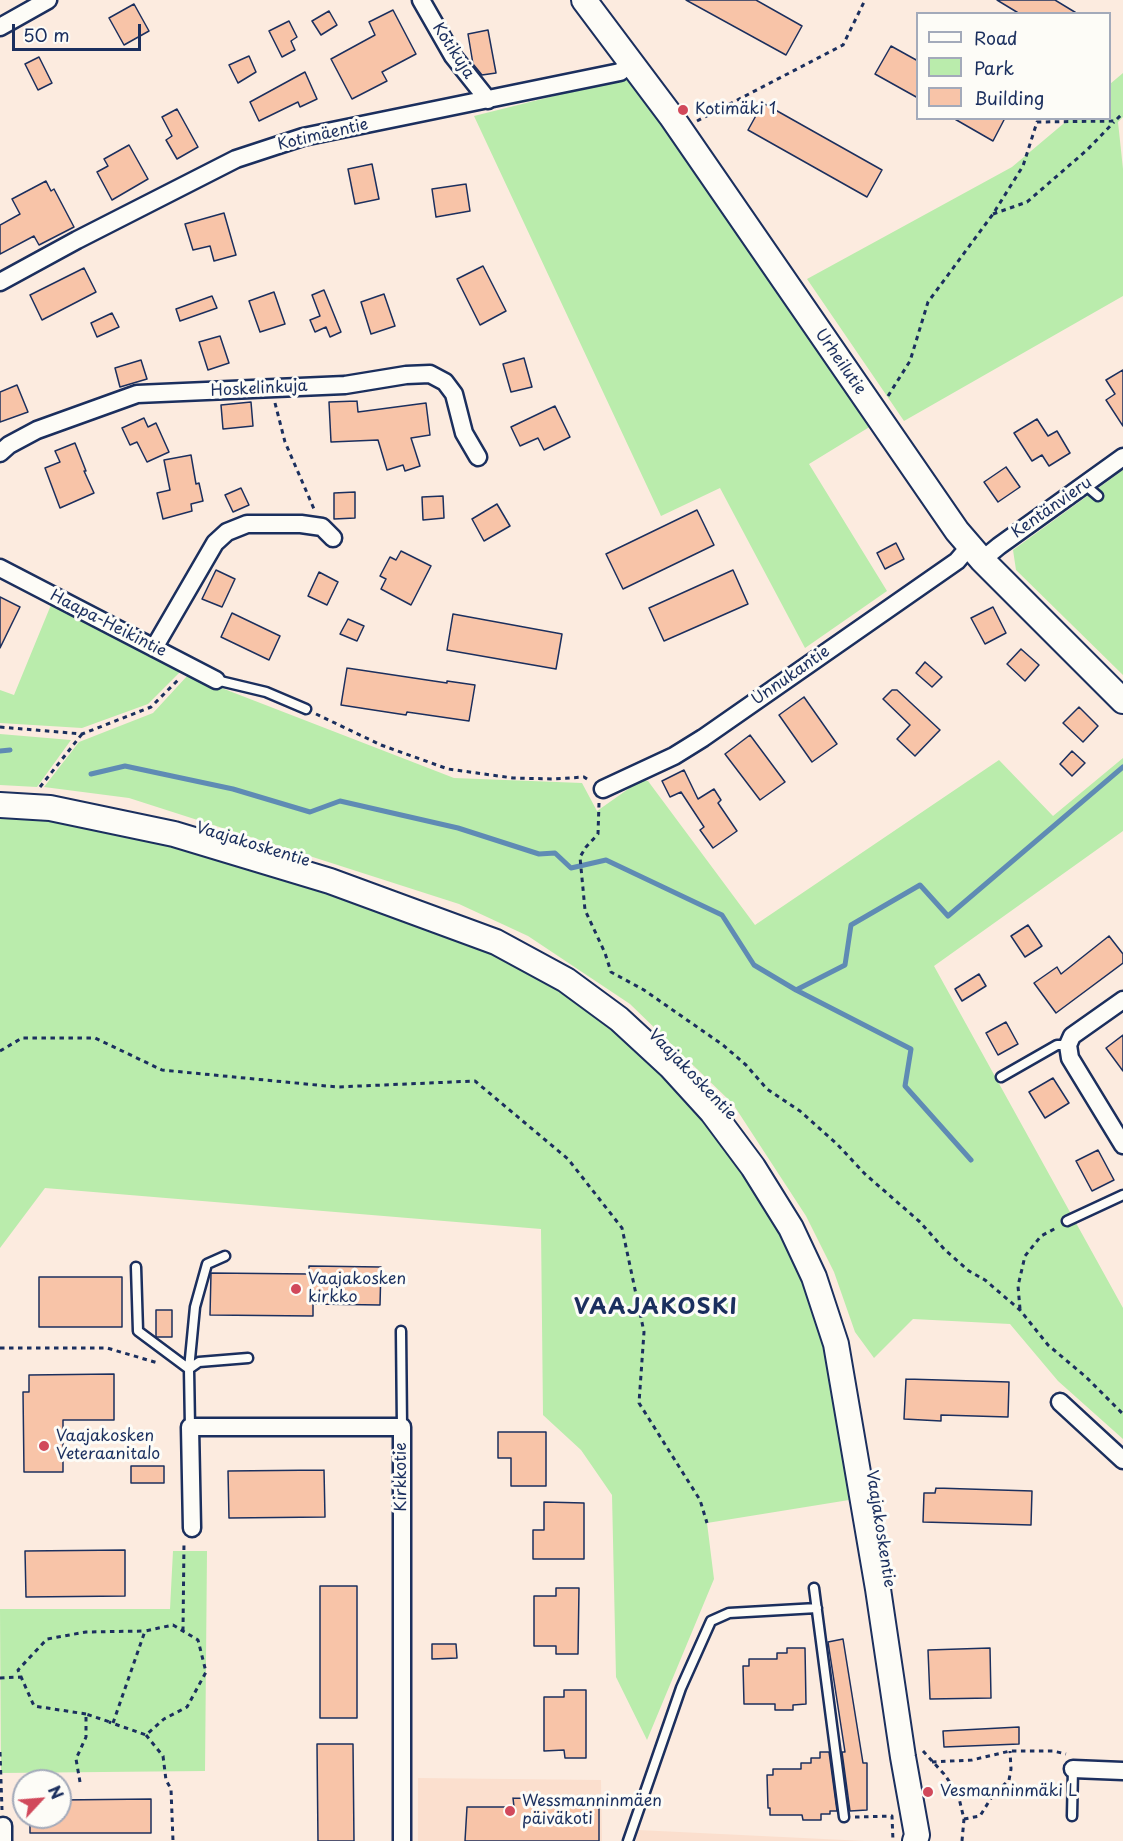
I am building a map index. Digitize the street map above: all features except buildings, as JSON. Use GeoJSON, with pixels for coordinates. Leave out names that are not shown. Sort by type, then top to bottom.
{"type":"FeatureCollection","features":[{"type":"Feature","properties":{"kind":"main road","name":"Urheilutie"},"geometry":{"type":"LineString","coordinates":[[584,0],[671,116],[976,554],[1123,701]]}},
{"type":"Feature","properties":{"kind":"main road","name":"Vaajakoskentie"},"geometry":{"type":"LineString","coordinates":[[0,805],[50,808],[174,834],[330,881],[496,942],[566,980],[619,1019],[671,1067],[712,1112],[753,1167],[791,1228],[814,1277],[836,1344],[878,1589],[903,1757],[912,1840]]}},
{"type":"Feature","properties":{"kind":"street"},"geometry":{"type":"LineString","coordinates":[[0,27],[48,0]]}},
{"type":"Feature","properties":{"kind":"street","name":"Kotikuja"},"geometry":{"type":"LineString","coordinates":[[422,0],[453,56],[488,100]]}},
{"type":"Feature","properties":{"kind":"street","name":"Kotimäentie"},"geometry":{"type":"LineString","coordinates":[[0,282],[236,159],[303,137],[620,72],[632,62]]}},
{"type":"Feature","properties":{"kind":"street","name":"Hoskelinkuja"},"geometry":{"type":"LineString","coordinates":[[0,453],[9,445],[36,430],[137,394],[345,385],[406,375],[430,374],[445,382],[454,394],[464,433],[478,457]]}},
{"type":"Feature","properties":{"kind":"street","name":"Kentänvieru"},"geometry":{"type":"LineString","coordinates":[[976,554],[999,546],[1123,457]]}},
{"type":"Feature","properties":{"kind":"street"},"geometry":{"type":"LineString","coordinates":[[154,648],[215,543],[227,532],[247,524],[301,524],[328,533]]}},
{"type":"Feature","properties":{"kind":"street","name":"Unnukantie"},"geometry":{"type":"LineString","coordinates":[[603,789],[674,756],[703,738],[957,561],[976,554]]}},
{"type":"Feature","properties":{"kind":"street","name":"Haapa-Heikintie"},"geometry":{"type":"LineString","coordinates":[[0,568],[216,680]]}},
{"type":"Feature","properties":{"kind":"street"},"geometry":{"type":"LineString","coordinates":[[1123,1000],[1072,1036],[1068,1045],[1070,1058],[1123,1145]]}},
{"type":"Feature","properties":{"kind":"street"},"geometry":{"type":"LineString","coordinates":[[1060,1402],[1123,1460]]}},
{"type":"Feature","properties":{"kind":"street"},"geometry":{"type":"LineString","coordinates":[[190,1427],[192,1528]]}},
{"type":"Feature","properties":{"kind":"street","name":"Kirkkotie"},"geometry":{"type":"LineString","coordinates":[[190,1427],[402,1427],[402,1841]]}},
{"type":"Feature","properties":{"kind":"street"},"geometry":{"type":"LineString","coordinates":[[1073,1762],[1123,1771]]}},
{"type":"Feature","properties":{"kind":"lane"},"geometry":{"type":"LineString","coordinates":[[1085,484],[1098,496]]}},
{"type":"Feature","properties":{"kind":"lane"},"geometry":{"type":"LineString","coordinates":[[216,680],[266,692],[306,709]]}},
{"type":"Feature","properties":{"kind":"lane"},"geometry":{"type":"LineString","coordinates":[[1001,1077],[1057,1045],[1068,1045]]}},
{"type":"Feature","properties":{"kind":"lane"},"geometry":{"type":"LineString","coordinates":[[1067,1221],[1123,1195]]}},
{"type":"Feature","properties":{"kind":"lane"},"geometry":{"type":"LineString","coordinates":[[190,1427],[189,1369],[195,1307],[207,1264],[225,1256]]}},
{"type":"Feature","properties":{"kind":"lane"},"geometry":{"type":"LineString","coordinates":[[135,1267],[138,1331],[189,1369]]}},
{"type":"Feature","properties":{"kind":"lane"},"geometry":{"type":"LineString","coordinates":[[401,1331],[402,1427]]}},
{"type":"Feature","properties":{"kind":"lane"},"geometry":{"type":"LineString","coordinates":[[189,1369],[199,1362],[248,1358]]}},
{"type":"Feature","properties":{"kind":"lane"},"geometry":{"type":"LineString","coordinates":[[814,1588],[844,1817]]}},
{"type":"Feature","properties":{"kind":"lane"},"geometry":{"type":"LineString","coordinates":[[628,1841],[681,1688],[711,1621],[729,1613],[817,1608]]}},
{"type":"Feature","properties":{"kind":"lane"},"geometry":{"type":"LineString","coordinates":[[1072,1816],[1073,1762]]}},
{"type":"Feature","properties":{"kind":"path"},"geometry":{"type":"LineString","coordinates":[[691,124],[843,45],[864,0]]}},
{"type":"Feature","properties":{"kind":"path"},"geometry":{"type":"LineString","coordinates":[[884,403],[910,361],[928,302],[993,214],[1023,166],[1037,122],[1115,121],[1123,114]]}},
{"type":"Feature","properties":{"kind":"path"},"geometry":{"type":"LineString","coordinates":[[993,214],[1027,202],[1087,150],[1118,118]]}},
{"type":"Feature","properties":{"kind":"path"},"geometry":{"type":"LineString","coordinates":[[272,388],[285,442],[328,533]]}},
{"type":"Feature","properties":{"kind":"path"},"geometry":{"type":"LineString","coordinates":[[0,727],[81,734],[152,707],[191,667]]}},
{"type":"Feature","properties":{"kind":"path"},"geometry":{"type":"LineString","coordinates":[[306,709],[381,745],[447,769],[513,778],[584,777],[603,789],[598,806],[598,834],[580,857],[585,910],[605,953],[610,972],[644,990],[723,1045],[746,1065],[766,1089],[800,1112],[837,1144],[865,1173],[920,1222],[945,1250],[1020,1310],[1048,1346],[1086,1377],[1123,1414]]}},
{"type":"Feature","properties":{"kind":"path"},"geometry":{"type":"LineString","coordinates":[[35,794],[81,734]]}},
{"type":"Feature","properties":{"kind":"path"},"geometry":{"type":"LineString","coordinates":[[0,1051],[22,1038],[95,1038],[162,1070],[337,1087],[475,1081],[568,1159],[621,1228],[644,1332],[639,1403],[700,1500],[707,1523]]}},
{"type":"Feature","properties":{"kind":"path"},"geometry":{"type":"LineString","coordinates":[[1020,1310],[1018,1286],[1025,1256],[1041,1236],[1067,1221]]}},
{"type":"Feature","properties":{"kind":"path"},"geometry":{"type":"LineString","coordinates":[[0,1348],[107,1348],[165,1365],[189,1369]]}},
{"type":"Feature","properties":{"kind":"path"},"geometry":{"type":"LineString","coordinates":[[183,1631],[184,1545]]}},
{"type":"Feature","properties":{"kind":"path"},"geometry":{"type":"LineString","coordinates":[[146,1735],[164,1719],[188,1707],[206,1672],[198,1640],[172,1625],[145,1631],[86,1632],[47,1639],[18,1670],[34,1706],[86,1714],[146,1735],[163,1755],[166,1780],[171,1789],[173,1841]]}},
{"type":"Feature","properties":{"kind":"path"},"geometry":{"type":"LineString","coordinates":[[109,1722],[113,1723],[145,1631]]}},
{"type":"Feature","properties":{"kind":"path"},"geometry":{"type":"LineString","coordinates":[[0,1678],[21,1677]]}},
{"type":"Feature","properties":{"kind":"path"},"geometry":{"type":"LineString","coordinates":[[80,1782],[76,1759],[86,1737],[86,1714]]}},
{"type":"Feature","properties":{"kind":"path"},"geometry":{"type":"LineString","coordinates":[[918,1745],[944,1774],[958,1794],[964,1819],[962,1841]]}},
{"type":"Feature","properties":{"kind":"path"},"geometry":{"type":"LineString","coordinates":[[932,1762],[972,1760],[1010,1750],[1053,1751],[1073,1762]]}},
{"type":"Feature","properties":{"kind":"path"},"geometry":{"type":"LineString","coordinates":[[964,1819],[980,1816],[993,1795],[1009,1780],[1010,1750]]}},
{"type":"Feature","properties":{"kind":"path"},"geometry":{"type":"LineString","coordinates":[[0,1752],[3,1834]]}},
{"type":"Feature","properties":{"kind":"path"},"geometry":{"type":"LineString","coordinates":[[844,1817],[892,1816],[912,1840]]}},
{"type":"Feature","properties":{"kind":"shaded area","name":"Wessmanninmäen päiväkoti"},"geometry":{"type":"Polygon","coordinates":[[[418,1778],[601,1780],[602,1841],[418,1841],[418,1778]]]}},
{"type":"Feature","properties":{"kind":"shaded area"},"geometry":{"type":"Polygon","coordinates":[[[638,1830],[865,1841],[636,1841],[638,1830]]]}},
{"type":"Feature","properties":{"kind":"green space"},"geometry":{"type":"Polygon","coordinates":[[[1123,73],[1123,117],[1118,122],[1123,169],[1123,296],[904,421],[807,279],[1012,167],[1068,120],[1111,120],[1111,83],[1123,73]]]}},
{"type":"Feature","properties":{"kind":"green space"},"geometry":{"type":"Polygon","coordinates":[[[638,75],[876,423],[809,464],[887,591],[805,648],[720,488],[661,516],[474,116],[638,75]]]}},
{"type":"Feature","properties":{"kind":"green space"},"geometry":{"type":"Polygon","coordinates":[[[1123,470],[1123,675],[1016,570],[1013,550],[1123,470]]]}},
{"type":"Feature","properties":{"kind":"green space"},"geometry":{"type":"Polygon","coordinates":[[[53,600],[181,671],[148,704],[82,728],[0,723],[0,690],[14,695],[53,600]]]}},
{"type":"Feature","properties":{"kind":"green space"},"geometry":{"type":"Polygon","coordinates":[[[188,675],[454,778],[582,783],[597,811],[641,780],[648,781],[755,925],[999,760],[1053,816],[1123,758],[1123,831],[934,966],[1123,1308],[1123,1439],[1058,1381],[1010,1324],[913,1319],[874,1358],[855,1332],[834,1272],[806,1216],[733,1104],[630,1004],[528,936],[459,904],[129,798],[44,787],[79,742],[153,713],[188,675]]]}},
{"type":"Feature","properties":{"kind":"green space"},"geometry":{"type":"Polygon","coordinates":[[[0,734],[71,740],[37,787],[0,785],[0,734]]]}},
{"type":"Feature","properties":{"kind":"green space"},"geometry":{"type":"Polygon","coordinates":[[[0,815],[48,819],[170,843],[491,948],[559,985],[614,1026],[664,1072],[746,1172],[782,1231],[805,1279],[825,1346],[849,1500],[707,1523],[714,1579],[647,1740],[616,1677],[612,1495],[581,1450],[543,1415],[541,1229],[45,1188],[0,1248],[0,815]]]}},
{"type":"Feature","properties":{"kind":"green space"},"geometry":{"type":"Polygon","coordinates":[[[173,1551],[207,1551],[205,1771],[72,1772],[72,1769],[12,1769],[12,1773],[1,1773],[0,1609],[170,1609],[173,1551]]]}},
{"type":"Feature","properties":{"kind":"waterway"},"geometry":{"type":"LineString","coordinates":[[0,751],[10,750]]}},
{"type":"Feature","properties":{"kind":"waterway"},"geometry":{"type":"LineString","coordinates":[[91,774],[125,766],[233,789],[310,812],[340,801],[458,828],[539,854],[555,853],[571,868],[606,860],[722,915],[754,965],[796,990],[845,965],[851,925],[920,885],[948,916],[1123,767]]}},
{"type":"Feature","properties":{"kind":"waterway"},"geometry":{"type":"LineString","coordinates":[[796,990],[911,1049],[905,1086],[971,1160]]}},
{"type":"Feature","properties":{"kind":"place","name":"Kotimäki 1"},"geometry":{"type":"Point","coordinates":[683,110]}},
{"type":"Feature","properties":{"kind":"place","name":"Vaajakosken kirkko"},"geometry":{"type":"Point","coordinates":[296,1289]}},
{"type":"Feature","properties":{"kind":"place","name":"Vaajakosken Veteraanitalo"},"geometry":{"type":"Point","coordinates":[44,1446]}},
{"type":"Feature","properties":{"kind":"place","name":"Vesmanninmäki L"},"geometry":{"type":"Point","coordinates":[928,1792]}},
{"type":"Feature","properties":{"kind":"place","name":"Wessmanninmäen päiväkoti"},"geometry":{"type":"Point","coordinates":[510,1811]}},
{"type":"Feature","properties":{"kind":"district","name":"VAAJAKOSKI"},"geometry":{"type":"Point","coordinates":[656,1308]}}]}
